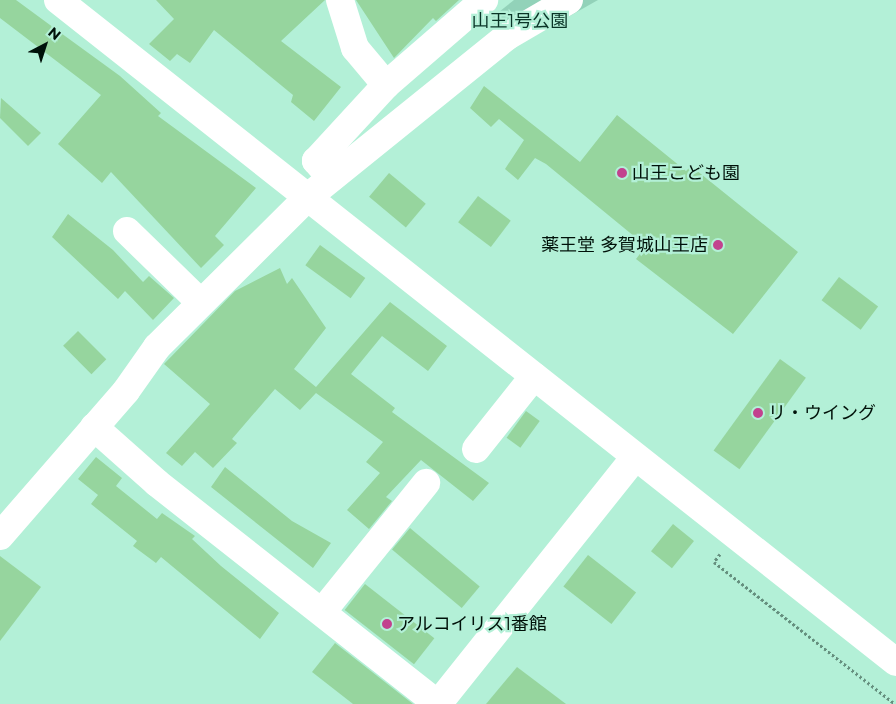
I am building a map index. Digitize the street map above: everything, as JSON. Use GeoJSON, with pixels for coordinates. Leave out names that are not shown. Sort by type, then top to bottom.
{"type":"FeatureCollection","features":[{"type":"Feature","properties":{"kind":"street"},"geometry":{"type":"LineString","coordinates":[[58,0],[896,662]]}},
{"type":"Feature","properties":{"kind":"street"},"geometry":{"type":"LineString","coordinates":[[340,0],[355,48],[386,85]]}},
{"type":"Feature","properties":{"kind":"street"},"geometry":{"type":"LineString","coordinates":[[331,178],[316,161],[386,85],[484,0]]}},
{"type":"Feature","properties":{"kind":"street"},"geometry":{"type":"LineString","coordinates":[[1,533],[94,427],[157,347],[199,301],[308,197],[506,37],[569,0]]}},
{"type":"Feature","properties":{"kind":"street"},"geometry":{"type":"LineString","coordinates":[[127,231],[199,301]]}},
{"type":"Feature","properties":{"kind":"street"},"geometry":{"type":"LineString","coordinates":[[476,449],[534,376]]}},
{"type":"Feature","properties":{"kind":"street"},"geometry":{"type":"LineString","coordinates":[[94,427],[157,483],[438,703],[635,457]]}},
{"type":"Feature","properties":{"kind":"street"},"geometry":{"type":"LineString","coordinates":[[322,612],[426,483]]}},
{"type":"Feature","properties":{"kind":"path"},"geometry":{"type":"LineString","coordinates":[[735,535],[714,562],[895,704]]}},
{"type":"Feature","properties":{"kind":"green space","name":"山王1号公園"},"geometry":{"type":"Polygon","coordinates":[[[514,0],[598,0],[515,47],[490,19],[514,0]]]}},
{"type":"Feature","properties":{"kind":"building"},"geometry":{"type":"Polygon","coordinates":[[[0,0],[16,0],[120,76],[161,113],[158,116],[256,188],[215,236],[224,245],[201,268],[111,172],[102,183],[58,144],[101,95],[0,18],[0,0]]]}},
{"type":"Feature","properties":{"kind":"building"},"geometry":{"type":"Polygon","coordinates":[[[156,0],[325,0],[281,41],[341,87],[314,121],[291,102],[293,95],[214,30],[190,63],[177,54],[170,61],[149,44],[174,19],[156,0]]]}},
{"type":"Feature","properties":{"kind":"building"},"geometry":{"type":"Polygon","coordinates":[[[356,0],[459,0],[436,21],[433,18],[394,58],[356,0]]]}},
{"type":"Feature","properties":{"kind":"building"},"geometry":{"type":"Polygon","coordinates":[[[484,86],[580,162],[617,115],[686,171],[691,166],[798,252],[733,334],[636,259],[646,246],[546,164],[535,158],[518,180],[505,169],[524,140],[499,119],[491,127],[470,108],[484,86]]]}},
{"type":"Feature","properties":{"kind":"building"},"geometry":{"type":"Polygon","coordinates":[[[1,98],[41,133],[28,146],[0,118],[1,98]]]}},
{"type":"Feature","properties":{"kind":"building"},"geometry":{"type":"Polygon","coordinates":[[[389,173],[426,204],[406,228],[369,197],[389,173]]]}},
{"type":"Feature","properties":{"kind":"building"},"geometry":{"type":"Polygon","coordinates":[[[478,196],[511,221],[491,247],[458,222],[478,196]]]}},
{"type":"Feature","properties":{"kind":"building"},"geometry":{"type":"Polygon","coordinates":[[[68,214],[113,250],[143,282],[149,276],[174,298],[153,320],[125,291],[118,299],[52,237],[68,214]]]}},
{"type":"Feature","properties":{"kind":"building"},"geometry":{"type":"Polygon","coordinates":[[[320,245],[365,278],[351,298],[305,265],[320,245]]]}},
{"type":"Feature","properties":{"kind":"building"},"geometry":{"type":"Polygon","coordinates":[[[280,268],[287,284],[292,278],[326,328],[294,369],[316,387],[390,302],[447,346],[428,371],[382,336],[351,374],[395,408],[392,412],[489,483],[473,501],[421,460],[386,497],[392,501],[369,529],[347,510],[380,473],[366,462],[383,442],[316,393],[300,410],[275,389],[232,439],[237,443],[213,468],[195,452],[182,466],[166,453],[210,404],[164,364],[235,291],[280,268]]]}},
{"type":"Feature","properties":{"kind":"building"},"geometry":{"type":"Polygon","coordinates":[[[839,277],[878,306],[861,330],[822,300],[839,277]]]}},
{"type":"Feature","properties":{"kind":"building"},"geometry":{"type":"Polygon","coordinates":[[[78,331],[106,359],[91,374],[63,346],[78,331]]]}},
{"type":"Feature","properties":{"kind":"building","name":"リ・ウイング"},"geometry":{"type":"Polygon","coordinates":[[[780,359],[806,378],[739,469],[714,450],[780,359]]]}},
{"type":"Feature","properties":{"kind":"building"},"geometry":{"type":"Polygon","coordinates":[[[526,411],[540,421],[520,448],[507,438],[526,411]]]}},
{"type":"Feature","properties":{"kind":"building"},"geometry":{"type":"Polygon","coordinates":[[[96,457],[122,478],[116,486],[157,519],[162,513],[195,536],[192,539],[221,566],[279,613],[260,639],[161,557],[156,563],[133,546],[137,541],[91,504],[98,495],[78,479],[96,457]]]}},
{"type":"Feature","properties":{"kind":"building"},"geometry":{"type":"Polygon","coordinates":[[[225,467],[292,521],[331,543],[313,568],[211,487],[225,467]]]}},
{"type":"Feature","properties":{"kind":"building"},"geometry":{"type":"Polygon","coordinates":[[[673,524],[694,541],[672,568],[651,551],[673,524]]]}},
{"type":"Feature","properties":{"kind":"building"},"geometry":{"type":"Polygon","coordinates":[[[410,528],[480,586],[462,608],[392,549],[410,528]]]}},
{"type":"Feature","properties":{"kind":"building"},"geometry":{"type":"Polygon","coordinates":[[[588,555],[636,593],[611,624],[563,587],[588,555]]]}},
{"type":"Feature","properties":{"kind":"building"},"geometry":{"type":"Polygon","coordinates":[[[0,556],[41,587],[0,641],[0,556]]]}},
{"type":"Feature","properties":{"kind":"building","name":"アルコイリス1番館"},"geometry":{"type":"Polygon","coordinates":[[[365,584],[434,638],[414,664],[345,610],[365,584]]]}},
{"type":"Feature","properties":{"kind":"building"},"geometry":{"type":"Polygon","coordinates":[[[335,643],[413,704],[353,704],[312,672],[335,643]]]}},
{"type":"Feature","properties":{"kind":"building"},"geometry":{"type":"Polygon","coordinates":[[[517,667],[566,704],[486,704],[517,667]]]}},
{"type":"Feature","properties":{"kind":"place","name":"山王こども園"},"geometry":{"type":"Point","coordinates":[622,173]}},
{"type":"Feature","properties":{"kind":"place","name":"薬王堂 多賀城山王店"},"geometry":{"type":"Point","coordinates":[718,245]}},
{"type":"Feature","properties":{"kind":"place","name":"リ・ウイング"},"geometry":{"type":"Point","coordinates":[758,413]}},
{"type":"Feature","properties":{"kind":"place","name":"アルコイリス1番館"},"geometry":{"type":"Point","coordinates":[387,624]}}]}
